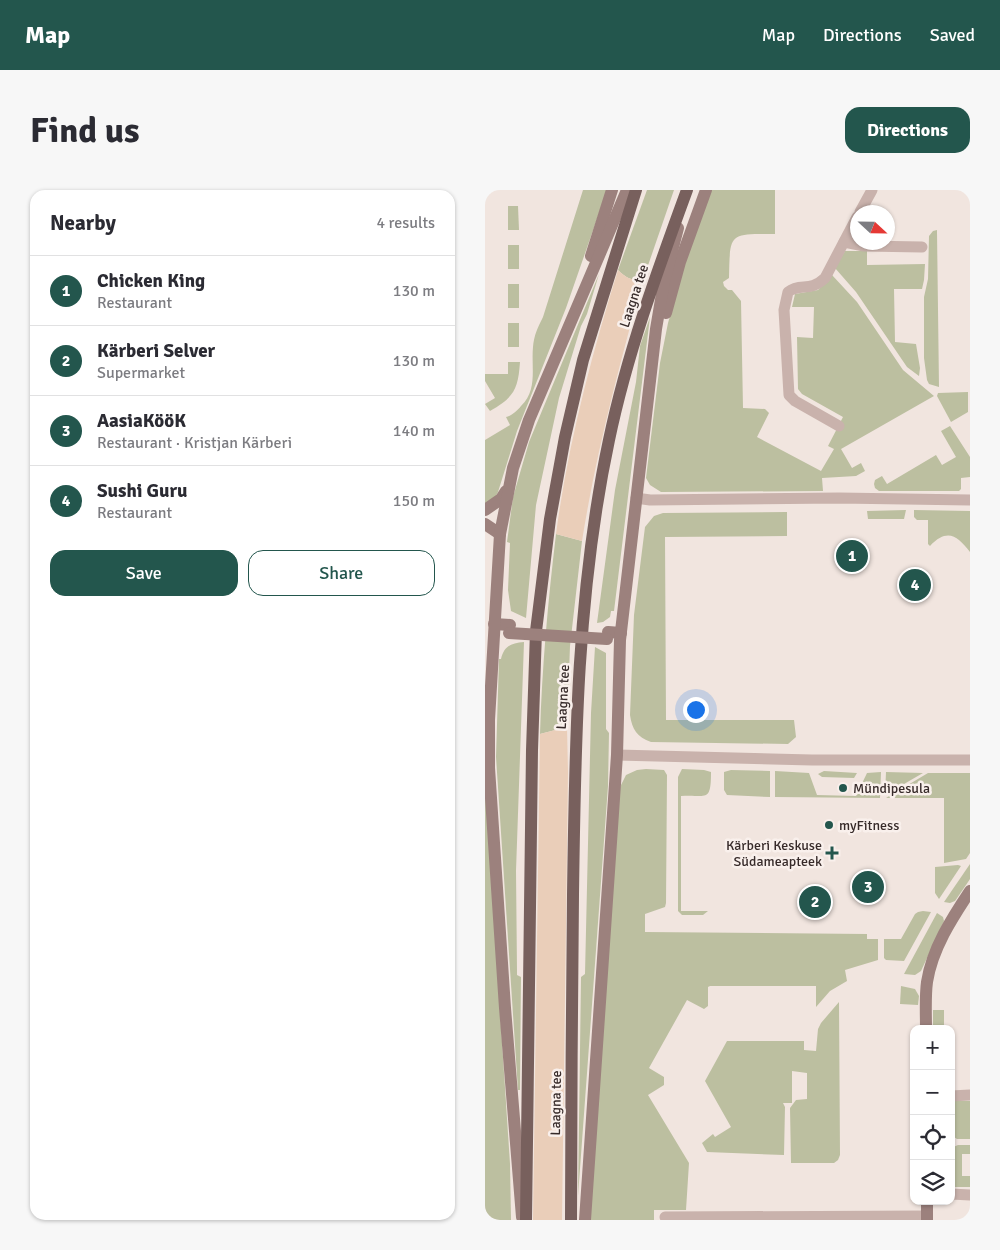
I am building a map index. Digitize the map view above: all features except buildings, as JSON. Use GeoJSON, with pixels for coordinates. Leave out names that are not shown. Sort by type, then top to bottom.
{"type":"FeatureCollection","features":[{"type":"Feature","properties":{"kind":"main road","name":"Laagna tee"},"geometry":{"type":"LineString","coordinates":[[527,1220],[532,750],[536,631],[550,519],[565,437],[583,360],[636,190]]}},
{"type":"Feature","properties":{"kind":"main road","name":"Laagna tee"},"geometry":{"type":"LineString","coordinates":[[571,1220],[575,754],[581,634],[595,518],[609,440],[646,302],[687,190]]}},
{"type":"Feature","properties":{"kind":"street"},"geometry":{"type":"LineString","coordinates":[[566,332],[612,190]]}},
{"type":"Feature","properties":{"kind":"street"},"geometry":{"type":"LineString","coordinates":[[522,1220],[487,766],[487,725],[500,534],[508,487],[529,420],[627,190]]}},
{"type":"Feature","properties":{"kind":"street"},"geometry":{"type":"LineString","coordinates":[[585,1220],[617,755],[614,636],[636,498],[656,329],[664,282],[687,190]]}},
{"type":"Feature","properties":{"kind":"street"},"geometry":{"type":"LineString","coordinates":[[652,371],[680,262],[706,190]]}},
{"type":"Feature","properties":{"kind":"street"},"geometry":{"type":"LineString","coordinates":[[864,205],[872,190]]}},
{"type":"Feature","properties":{"kind":"street"},"geometry":{"type":"LineString","coordinates":[[839,426],[795,401],[789,395],[784,310],[788,292],[794,288],[817,285],[825,278],[850,230]]}},
{"type":"Feature","properties":{"kind":"street"},"geometry":{"type":"LineString","coordinates":[[844,242],[864,246],[922,247]]}},
{"type":"Feature","properties":{"kind":"street"},"geometry":{"type":"LineString","coordinates":[[485,510],[501,499],[508,487]]}},
{"type":"Feature","properties":{"kind":"street"},"geometry":{"type":"LineString","coordinates":[[636,498],[650,500],[839,498],[970,500]]}},
{"type":"Feature","properties":{"kind":"street"},"geometry":{"type":"LineString","coordinates":[[485,524],[500,534]]}},
{"type":"Feature","properties":{"kind":"street"},"geometry":{"type":"LineString","coordinates":[[494,628],[614,636]]}},
{"type":"Feature","properties":{"kind":"street"},"geometry":{"type":"LineString","coordinates":[[617,755],[812,760],[970,760]]}},
{"type":"Feature","properties":{"kind":"street"},"geometry":{"type":"LineString","coordinates":[[926,1025],[927,982],[930,970],[944,936],[970,891]]}},
{"type":"Feature","properties":{"kind":"street"},"geometry":{"type":"LineString","coordinates":[[955,1096],[970,1095]]}},
{"type":"Feature","properties":{"kind":"street"},"geometry":{"type":"LineString","coordinates":[[955,1194],[970,1195]]}},
{"type":"Feature","properties":{"kind":"street"},"geometry":{"type":"LineString","coordinates":[[665,1216],[927,1218],[927,1205]]}},
{"type":"Feature","properties":{"kind":"green space"},"geometry":{"type":"Polygon","coordinates":[[[583,190],[607,190],[566,308],[517,431],[498,492],[495,498],[485,504],[485,440],[510,425],[506,417],[518,410],[530,393],[533,378],[534,339],[543,317],[583,190]]]}},
{"type":"Feature","properties":{"kind":"green space"},"geometry":{"type":"Polygon","coordinates":[[[647,190],[674,190],[643,280],[636,280],[627,277],[618,270],[647,190]]]}},
{"type":"Feature","properties":{"kind":"green space"},"geometry":{"type":"Polygon","coordinates":[[[710,190],[775,190],[775,234],[749,234],[735,239],[730,252],[729,278],[723,282],[724,286],[728,290],[732,290],[741,301],[743,408],[765,409],[769,413],[757,437],[821,471],[834,449],[828,446],[843,417],[802,394],[798,389],[797,337],[813,338],[814,307],[792,307],[795,294],[818,290],[832,275],[857,302],[903,370],[934,396],[841,449],[852,468],[861,463],[865,471],[856,476],[822,478],[823,491],[661,492],[650,485],[646,478],[660,363],[668,323],[685,262],[710,190]]]}},
{"type":"Feature","properties":{"kind":"green space"},"geometry":{"type":"Polygon","coordinates":[[[508,206],[518,206],[519,230],[508,230],[508,206]]]}},
{"type":"Feature","properties":{"kind":"green space"},"geometry":{"type":"Polygon","coordinates":[[[937,230],[939,387],[929,384],[924,358],[924,297],[928,279],[929,236],[933,231],[937,230]]]}},
{"type":"Feature","properties":{"kind":"green space"},"geometry":{"type":"Polygon","coordinates":[[[508,245],[519,245],[519,269],[508,269],[508,245]]]}},
{"type":"Feature","properties":{"kind":"green space"},"geometry":{"type":"Polygon","coordinates":[[[845,251],[867,251],[867,265],[925,264],[922,289],[894,289],[895,342],[916,344],[920,368],[919,376],[907,367],[856,292],[835,268],[845,251]]]}},
{"type":"Feature","properties":{"kind":"green space"},"geometry":{"type":"Polygon","coordinates":[[[599,274],[559,398],[536,505],[526,618],[511,611],[508,590],[510,543],[507,542],[513,497],[529,442],[599,274]]]}},
{"type":"Feature","properties":{"kind":"green space"},"geometry":{"type":"Polygon","coordinates":[[[508,284],[519,284],[519,308],[508,308],[508,284]]]}},
{"type":"Feature","properties":{"kind":"green space"},"geometry":{"type":"Polygon","coordinates":[[[650,317],[614,611],[611,611],[610,617],[603,622],[597,623],[615,490],[636,382],[640,346],[650,317]]]}},
{"type":"Feature","properties":{"kind":"green space"},"geometry":{"type":"Polygon","coordinates":[[[508,323],[519,323],[519,347],[508,347],[508,323]]]}},
{"type":"Feature","properties":{"kind":"green space"},"geometry":{"type":"Polygon","coordinates":[[[508,362],[520,362],[518,380],[510,397],[490,411],[485,404],[495,398],[485,381],[485,374],[508,374],[508,362]]]}},
{"type":"Feature","properties":{"kind":"green space"},"geometry":{"type":"Polygon","coordinates":[[[968,392],[968,412],[951,422],[937,396],[938,393],[968,392]]]}},
{"type":"Feature","properties":{"kind":"green space"},"geometry":{"type":"Polygon","coordinates":[[[950,426],[970,457],[970,477],[961,478],[961,489],[959,491],[879,491],[875,488],[875,480],[882,476],[887,484],[936,455],[942,465],[956,457],[941,431],[950,426]]]}},
{"type":"Feature","properties":{"kind":"green space"},"geometry":{"type":"Polygon","coordinates":[[[906,510],[904,519],[868,519],[867,511],[906,510]]]}},
{"type":"Feature","properties":{"kind":"green space"},"geometry":{"type":"Polygon","coordinates":[[[914,510],[970,511],[970,552],[957,538],[952,536],[942,537],[930,546],[928,544],[928,520],[917,520],[914,517],[914,510]]]}},
{"type":"Feature","properties":{"kind":"green space"},"geometry":{"type":"Polygon","coordinates":[[[787,512],[787,536],[665,537],[666,720],[794,720],[796,737],[788,744],[651,742],[642,738],[634,728],[630,715],[634,615],[645,527],[654,516],[663,513],[787,512]]]}},
{"type":"Feature","properties":{"kind":"green space"},"geometry":{"type":"Polygon","coordinates":[[[556,534],[582,541],[570,646],[567,727],[540,734],[550,584],[556,534]]]}},
{"type":"Feature","properties":{"kind":"green space"},"geometry":{"type":"Polygon","coordinates":[[[524,642],[516,871],[517,975],[521,977],[520,1090],[518,1090],[496,757],[499,659],[501,659],[506,648],[515,643],[524,642]]]}},
{"type":"Feature","properties":{"kind":"green space"},"geometry":{"type":"Polygon","coordinates":[[[595,647],[606,653],[606,729],[609,733],[608,786],[578,1196],[581,977],[585,974],[591,713],[595,647]]]}},
{"type":"Feature","properties":{"kind":"green space"},"geometry":{"type":"Polygon","coordinates":[[[682,769],[711,772],[708,793],[701,796],[681,796],[681,911],[708,911],[703,915],[682,915],[678,911],[678,777],[682,769]]]}},
{"type":"Feature","properties":{"kind":"green space"},"geometry":{"type":"Polygon","coordinates":[[[637,770],[664,770],[667,775],[666,903],[665,907],[645,914],[645,932],[867,934],[867,939],[878,939],[878,960],[845,970],[847,981],[830,991],[816,1007],[816,986],[710,986],[708,987],[708,1006],[704,1009],[687,1000],[649,1068],[664,1077],[664,1085],[648,1095],[689,1163],[686,1210],[654,1210],[654,1220],[590,1220],[620,787],[626,775],[637,770]]]}},
{"type":"Feature","properties":{"kind":"green space"},"geometry":{"type":"Polygon","coordinates":[[[731,770],[770,771],[770,797],[727,795],[724,790],[724,772],[731,770]]]}},
{"type":"Feature","properties":{"kind":"green space"},"geometry":{"type":"Polygon","coordinates":[[[775,771],[809,773],[817,795],[856,796],[867,773],[881,772],[880,798],[775,797],[775,771]]]}},
{"type":"Feature","properties":{"kind":"green space"},"geometry":{"type":"Polygon","coordinates":[[[824,771],[857,773],[854,778],[822,777],[818,774],[824,771]]]}},
{"type":"Feature","properties":{"kind":"green space"},"geometry":{"type":"Polygon","coordinates":[[[886,772],[923,773],[885,795],[886,772]]]}},
{"type":"Feature","properties":{"kind":"green space"},"geometry":{"type":"Polygon","coordinates":[[[928,773],[970,773],[970,853],[966,859],[944,863],[944,798],[886,798],[928,773]]]}},
{"type":"Feature","properties":{"kind":"green space"},"geometry":{"type":"Polygon","coordinates":[[[485,783],[510,1164],[511,1220],[485,1220],[485,783]]]}},
{"type":"Feature","properties":{"kind":"green space"},"geometry":{"type":"Polygon","coordinates":[[[970,864],[970,879],[966,885],[955,901],[950,903],[944,902],[970,864]]]}},
{"type":"Feature","properties":{"kind":"green space"},"geometry":{"type":"Polygon","coordinates":[[[961,866],[939,899],[935,893],[935,867],[961,866]]]}},
{"type":"Feature","properties":{"kind":"green space"},"geometry":{"type":"Polygon","coordinates":[[[923,911],[931,912],[904,961],[886,960],[884,958],[884,939],[901,939],[915,914],[923,911]]]}},
{"type":"Feature","properties":{"kind":"green space"},"geometry":{"type":"Polygon","coordinates":[[[937,913],[943,917],[944,921],[921,971],[915,975],[904,974],[937,913]]]}},
{"type":"Feature","properties":{"kind":"green space"},"geometry":{"type":"Polygon","coordinates":[[[901,986],[915,989],[919,996],[918,1005],[900,1004],[901,986]]]}},
{"type":"Feature","properties":{"kind":"green space"},"geometry":{"type":"Polygon","coordinates":[[[839,1002],[840,1155],[838,1160],[834,1163],[791,1163],[790,1108],[796,1100],[807,1099],[807,1073],[792,1071],[792,1103],[783,1103],[785,1107],[784,1155],[707,1152],[702,1143],[713,1134],[715,1137],[731,1127],[705,1081],[727,1041],[804,1041],[804,1050],[816,1051],[818,1029],[839,1002]]]}},
{"type":"Feature","properties":{"kind":"green space"},"geometry":{"type":"Polygon","coordinates":[[[933,1010],[944,1010],[944,1025],[933,1025],[933,1010]]]}},
{"type":"Feature","properties":{"kind":"green space"},"geometry":{"type":"Polygon","coordinates":[[[955,1101],[970,1101],[970,1139],[955,1138],[955,1101]]]}},
{"type":"Feature","properties":{"kind":"green space"},"geometry":{"type":"Polygon","coordinates":[[[970,1145],[970,1154],[962,1154],[962,1176],[970,1176],[970,1187],[955,1187],[955,1146],[970,1145]]]}},
{"type":"Feature","properties":{"kind":"sand"},"geometry":{"type":"Polygon","coordinates":[[[618,270],[629,278],[643,280],[609,410],[594,475],[582,541],[556,534],[567,467],[581,401],[618,270]]]}},
{"type":"Feature","properties":{"kind":"sand"},"geometry":{"type":"Polygon","coordinates":[[[567,727],[562,1220],[533,1220],[540,734],[567,727]]]}},
{"type":"Feature","properties":{"kind":"place","name":"Chicken King"},"geometry":{"type":"Point","coordinates":[852,556]}},
{"type":"Feature","properties":{"kind":"place","name":"Sushi Guru"},"geometry":{"type":"Point","coordinates":[915,585]}},
{"type":"Feature","properties":{"kind":"place","name":"Mündipesula"},"geometry":{"type":"Point","coordinates":[843,788]}},
{"type":"Feature","properties":{"kind":"place","name":"myFitness"},"geometry":{"type":"Point","coordinates":[829,825]}},
{"type":"Feature","properties":{"kind":"place","name":"Kärberi Keskuse Südameapteek"},"geometry":{"type":"Point","coordinates":[832,853]}},
{"type":"Feature","properties":{"kind":"place","name":"AasiaKööK"},"geometry":{"type":"Point","coordinates":[868,887]}},
{"type":"Feature","properties":{"kind":"place","name":"Kärberi Selver"},"geometry":{"type":"Point","coordinates":[815,902]}}]}
